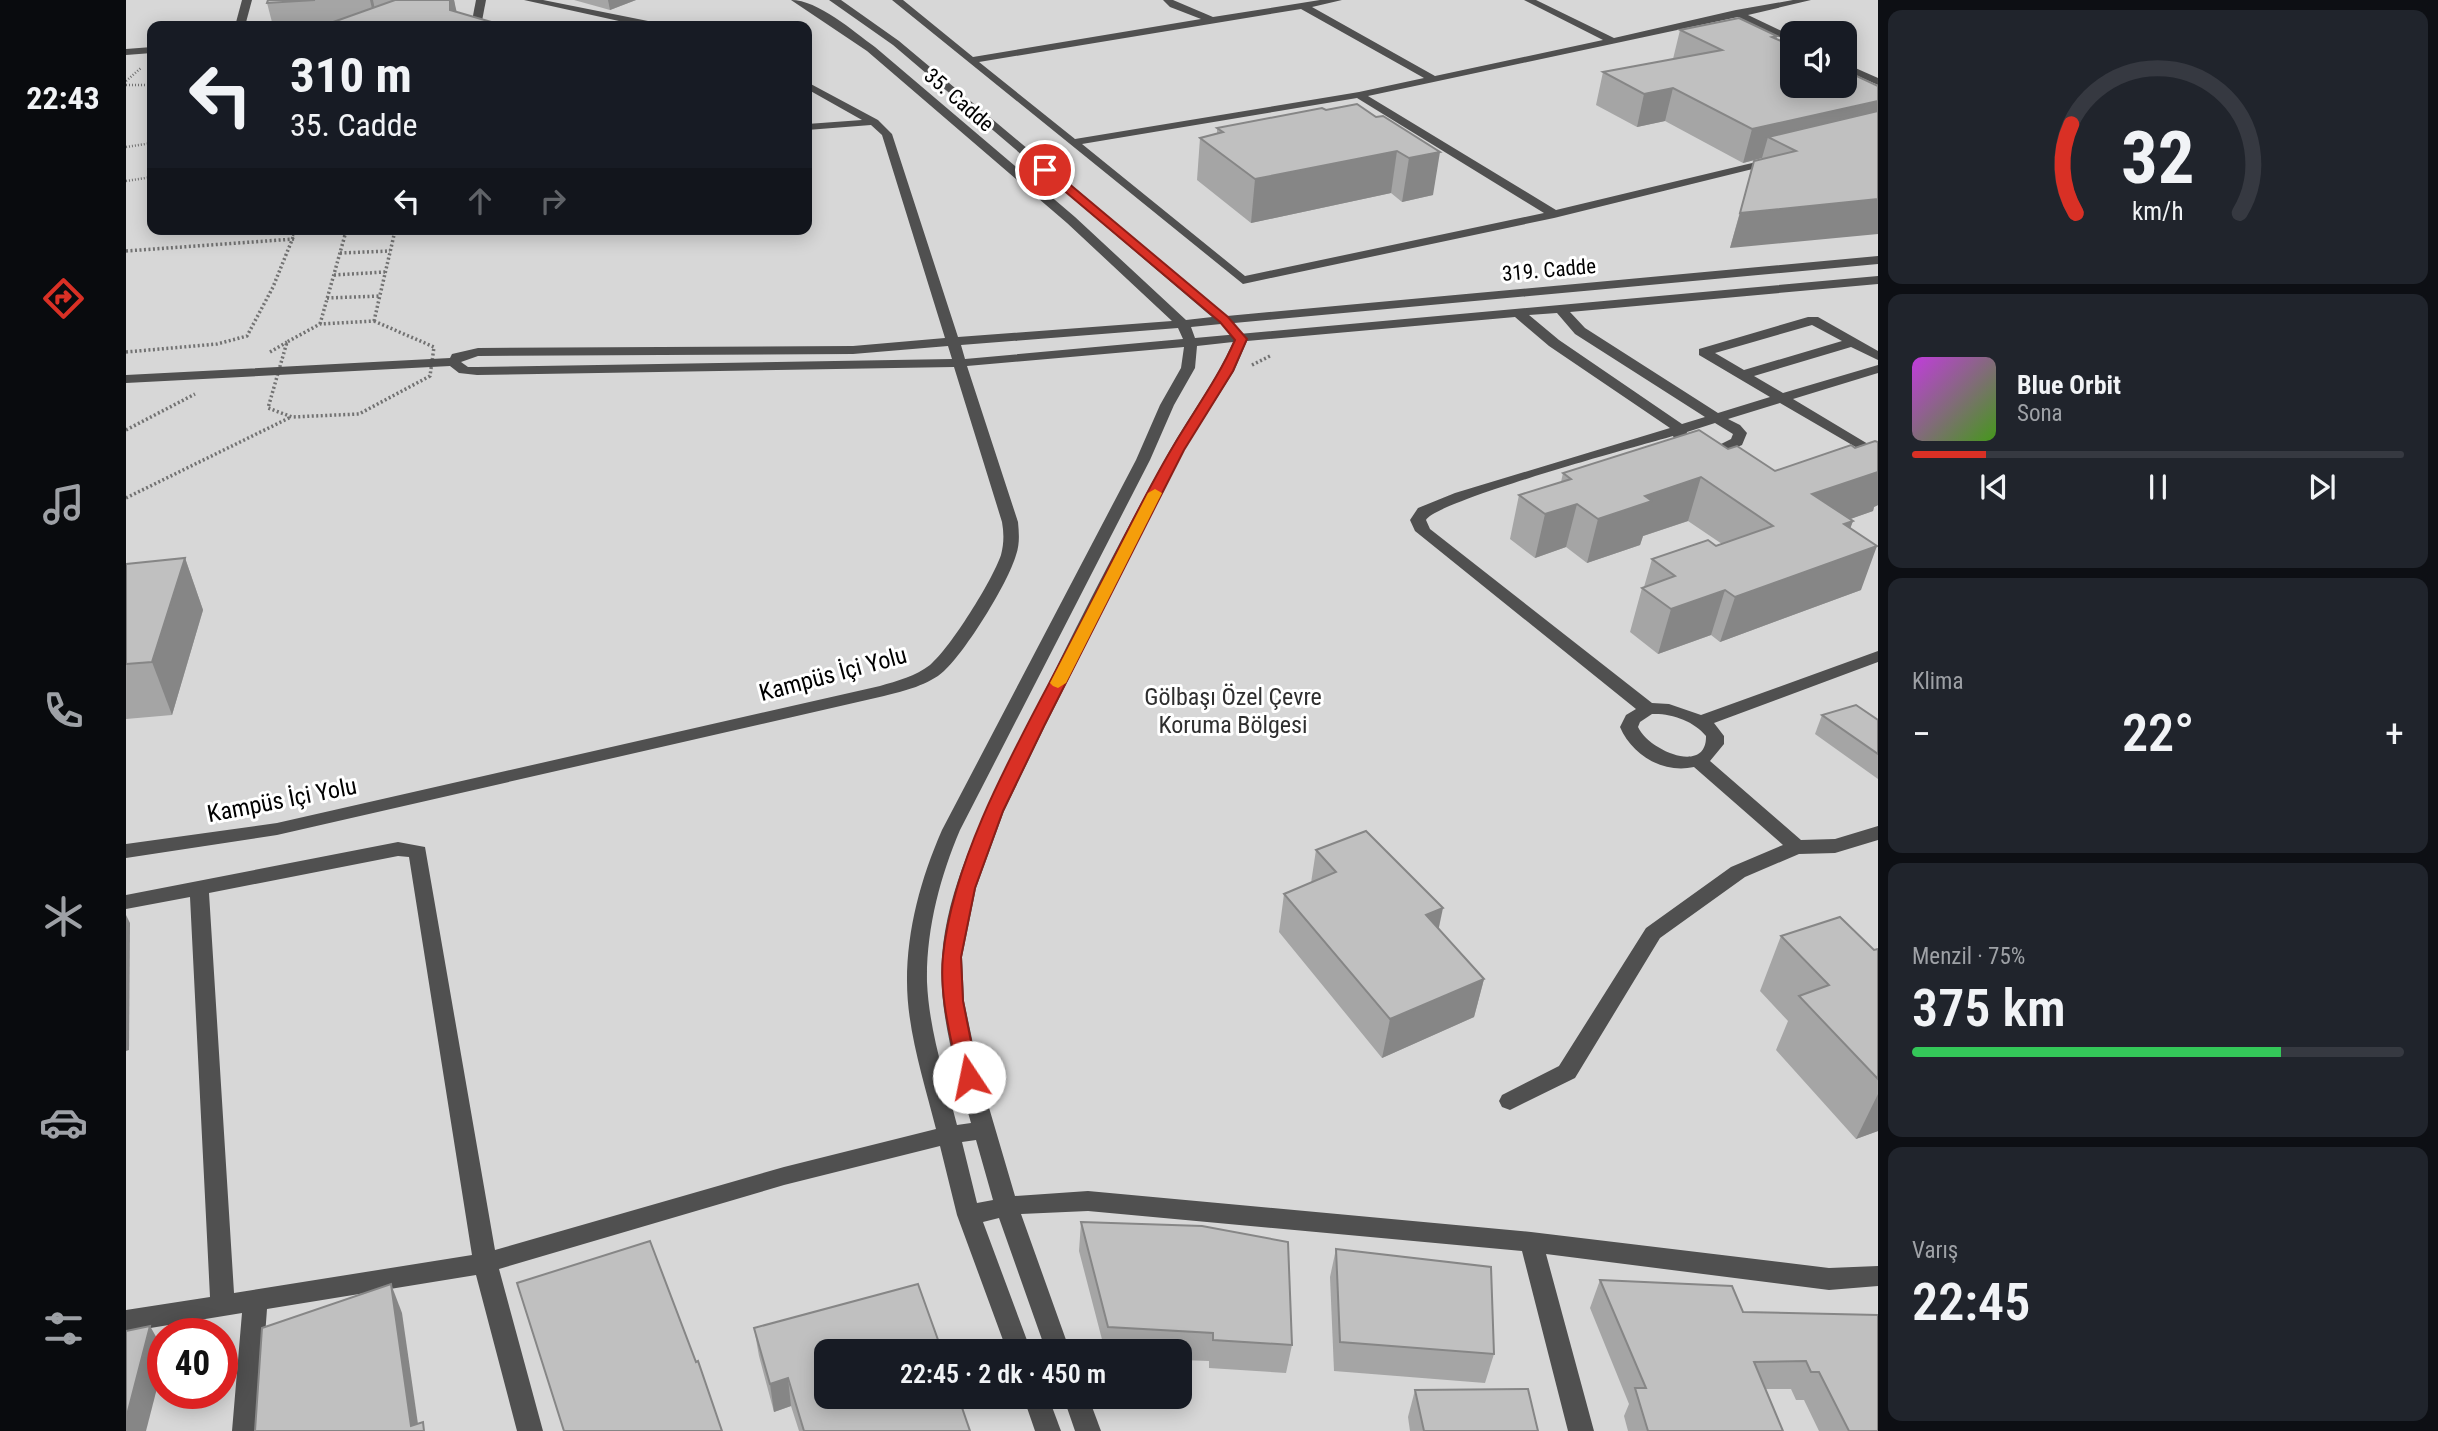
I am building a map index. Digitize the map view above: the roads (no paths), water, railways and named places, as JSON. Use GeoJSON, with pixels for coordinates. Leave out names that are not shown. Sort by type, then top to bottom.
{"type":"FeatureCollection","features":[{"type":"Feature","properties":{"kind":"street"},"geometry":{"type":"LineString","coordinates":[[241,21],[247,0]]}},
{"type":"Feature","properties":{"kind":"street"},"geometry":{"type":"LineString","coordinates":[[477,21],[481,0]]}},
{"type":"Feature","properties":{"kind":"street"},"geometry":{"type":"LineString","coordinates":[[529,0],[631,21]]}},
{"type":"Feature","properties":{"kind":"street","name":"35. Cadde"},"geometry":{"type":"LineString","coordinates":[[796,0],[837,23],[871,49],[1071,220],[1183,324]]}},
{"type":"Feature","properties":{"kind":"street","name":"35. Cadde"},"geometry":{"type":"LineString","coordinates":[[834,0],[896,43],[1224,319],[1241,339]]}},
{"type":"Feature","properties":{"kind":"street"},"geometry":{"type":"LineString","coordinates":[[897,0],[1243,280],[1555,214],[1784,159]]}},
{"type":"Feature","properties":{"kind":"street"},"geometry":{"type":"LineString","coordinates":[[1168,0],[1173,5],[1210,19]]}},
{"type":"Feature","properties":{"kind":"street"},"geometry":{"type":"LineString","coordinates":[[971,60],[1337,0]]}},
{"type":"Feature","properties":{"kind":"street"},"geometry":{"type":"LineString","coordinates":[[1529,0],[1612,41]]}},
{"type":"Feature","properties":{"kind":"street"},"geometry":{"type":"LineString","coordinates":[[1075,142],[1359,95],[1805,0]]}},
{"type":"Feature","properties":{"kind":"street"},"geometry":{"type":"LineString","coordinates":[[1303,6],[1432,78]]}},
{"type":"Feature","properties":{"kind":"street"},"geometry":{"type":"LineString","coordinates":[[1736,13],[1780,34]]}},
{"type":"Feature","properties":{"kind":"street"},"geometry":{"type":"LineString","coordinates":[[126,52],[147,50]]}},
{"type":"Feature","properties":{"kind":"street"},"geometry":{"type":"LineString","coordinates":[[1857,72],[1878,82]]}},
{"type":"Feature","properties":{"kind":"street","name":"Kampüs İçi Yolu"},"geometry":{"type":"LineString","coordinates":[[126,851],[219,839],[360,810],[884,691],[938,667],[955,646],[1007,560],[1012,540],[1010,522],[891,142],[883,128],[812,88]]}},
{"type":"Feature","properties":{"kind":"street"},"geometry":{"type":"LineString","coordinates":[[1359,95],[1555,214]]}},
{"type":"Feature","properties":{"kind":"street"},"geometry":{"type":"LineString","coordinates":[[812,127],[874,122]]}},
{"type":"Feature","properties":{"kind":"street","name":"319. Cadde"},"geometry":{"type":"LineString","coordinates":[[1878,260],[1183,324],[853,350],[478,352],[457,357],[454,362],[457,368],[476,371],[960,363],[1878,280]]}},
{"type":"Feature","properties":{"kind":"street"},"geometry":{"type":"LineString","coordinates":[[1560,308],[1580,331],[1740,433],[1737,442],[1710,450],[1687,444],[1679,436],[1680,429]]}},
{"type":"Feature","properties":{"kind":"street"},"geometry":{"type":"LineString","coordinates":[[1517,312],[1554,343],[1680,429]]}},
{"type":"Feature","properties":{"kind":"street"},"geometry":{"type":"LineString","coordinates":[[1878,356],[1813,320],[1704,352],[1878,456]]}},
{"type":"Feature","properties":{"kind":"street"},"geometry":{"type":"LineString","coordinates":[[1015,1339],[969,1215],[924,1039],[917,983],[924,914],[938,860],[977,776],[1018,702],[1188,368],[1191,343],[1183,324]]}},
{"type":"Feature","properties":{"kind":"street"},"geometry":{"type":"LineString","coordinates":[[1054,1339],[1006,1206],[969,1077],[954,1001],[952,957],[966,888],[995,811],[1177,450],[1227,371],[1241,339]]}},
{"type":"Feature","properties":{"kind":"street"},"geometry":{"type":"LineString","coordinates":[[1742,375],[1853,342]]}},
{"type":"Feature","properties":{"kind":"street"},"geometry":{"type":"LineString","coordinates":[[126,379],[454,362]]}},
{"type":"Feature","properties":{"kind":"street"},"geometry":{"type":"LineString","coordinates":[[1648,709],[1423,531],[1418,520],[1423,511],[1444,501],[1878,369]]}},
{"type":"Feature","properties":{"kind":"street"},"geometry":{"type":"LineString","coordinates":[[1723,448],[1745,461]]}},
{"type":"Feature","properties":{"kind":"street"},"geometry":{"type":"LineString","coordinates":[[1701,721],[1878,656]]}},
{"type":"Feature","properties":{"kind":"street"},"geometry":{"type":"LineString","coordinates":[[1648,709],[1675,709],[1701,721],[1710,729],[1714,747],[1708,755],[1697,759],[1685,761],[1665,758],[1646,751],[1631,735],[1632,719],[1648,709]]}},
{"type":"Feature","properties":{"kind":"street"},"geometry":{"type":"LineString","coordinates":[[1697,759],[1797,847]]}},
{"type":"Feature","properties":{"kind":"street"},"geometry":{"type":"LineString","coordinates":[[1510,1101],[1567,1072],[1653,933],[1738,872],[1797,847],[1835,846],[1878,833]]}},
{"type":"Feature","properties":{"kind":"street"},"geometry":{"type":"LineString","coordinates":[[126,902],[398,849],[418,852],[485,1262],[530,1431]]}},
{"type":"Feature","properties":{"kind":"street"},"geometry":{"type":"LineString","coordinates":[[200,887],[223,1305]]}},
{"type":"Feature","properties":{"kind":"street"},"geometry":{"type":"LineString","coordinates":[[126,1321],[485,1262],[784,1176],[948,1135],[986,1130]]}},
{"type":"Feature","properties":{"kind":"street"},"geometry":{"type":"LineString","coordinates":[[969,1215],[1055,1199],[1088,1201],[1531,1242],[1829,1279],[1878,1276]]}},
{"type":"Feature","properties":{"kind":"street"},"geometry":{"type":"LineString","coordinates":[[1531,1242],[1581,1431]]}},
{"type":"Feature","properties":{"kind":"street"},"geometry":{"type":"LineString","coordinates":[[245,1431],[255,1301]]}},
{"type":"Feature","properties":{"kind":"street"},"geometry":{"type":"LineString","coordinates":[[1040,1409],[1048,1431]]}},
{"type":"Feature","properties":{"kind":"street"},"geometry":{"type":"LineString","coordinates":[[1080,1409],[1088,1431]]}},
{"type":"Feature","properties":{"kind":"park label","name":"Gölbaşı Özel Çevre Koruma Bölgesi"},"geometry":{"type":"Point","coordinates":[1233,711]}}]}
